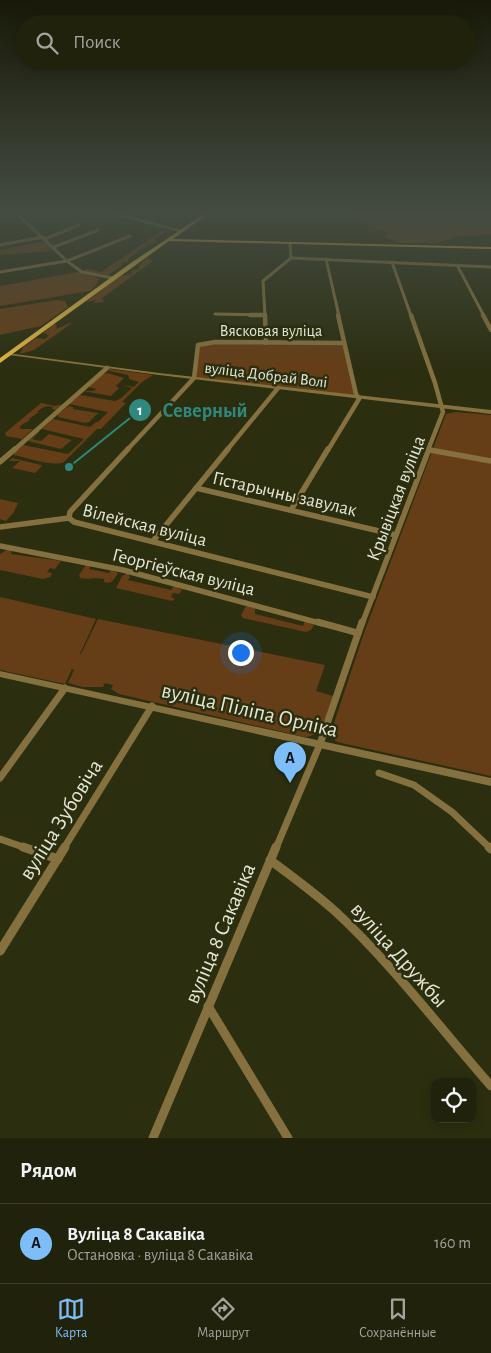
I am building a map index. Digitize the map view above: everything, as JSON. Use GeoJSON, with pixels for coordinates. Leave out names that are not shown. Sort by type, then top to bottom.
{"type":"FeatureCollection","features":[{"type":"Feature","properties":{"kind":"main road"},"geometry":{"type":"LineString","coordinates":[[0,361],[131,265]]}},
{"type":"Feature","properties":{"kind":"street"},"geometry":{"type":"LineString","coordinates":[[0,272],[43,265]]}},
{"type":"Feature","properties":{"kind":"street"},"geometry":{"type":"LineString","coordinates":[[73,265],[82,272],[113,278]]}},
{"type":"Feature","properties":{"kind":"street"},"geometry":{"type":"LineString","coordinates":[[266,343],[263,281],[282,265]]}},
{"type":"Feature","properties":{"kind":"street"},"geometry":{"type":"LineString","coordinates":[[291,510],[359,399],[344,343],[327,265]]}},
{"type":"Feature","properties":{"kind":"street"},"geometry":{"type":"LineString","coordinates":[[393,265],[443,407]]}},
{"type":"Feature","properties":{"kind":"street"},"geometry":{"type":"LineString","coordinates":[[457,265],[491,330]]}},
{"type":"Feature","properties":{"kind":"street"},"geometry":{"type":"LineString","coordinates":[[459,265],[491,267]]}},
{"type":"Feature","properties":{"kind":"street"},"geometry":{"type":"LineString","coordinates":[[215,314],[265,315]]}},
{"type":"Feature","properties":{"kind":"street","name":"Вясковая вуліца"},"geometry":{"type":"LineString","coordinates":[[194,378],[198,345],[215,342],[344,343]]}},
{"type":"Feature","properties":{"kind":"street","name":"вуліца Добрай Волі"},"geometry":{"type":"LineString","coordinates":[[9,354],[107,368],[491,412]]}},
{"type":"Feature","properties":{"kind":"street"},"geometry":{"type":"LineString","coordinates":[[0,462],[107,368]]}},
{"type":"Feature","properties":{"kind":"street","name":"Вілейская вуліца"},"geometry":{"type":"LineString","coordinates":[[194,378],[70,512],[69,518],[74,522],[373,597]]}},
{"type":"Feature","properties":{"kind":"street"},"geometry":{"type":"LineString","coordinates":[[153,541],[278,388]]}},
{"type":"Feature","properties":{"kind":"street","name":"Крывіцкая вуліца"},"geometry":{"type":"LineString","coordinates":[[320,744],[358,632],[430,450],[444,412],[443,407]]}},
{"type":"Feature","properties":{"kind":"street"},"geometry":{"type":"LineString","coordinates":[[430,450],[491,461]]}},
{"type":"Feature","properties":{"kind":"street","name":"Гістарычны завулак"},"geometry":{"type":"LineString","coordinates":[[196,488],[396,535]]}},
{"type":"Feature","properties":{"kind":"street"},"geometry":{"type":"LineString","coordinates":[[0,527],[69,518]]}},
{"type":"Feature","properties":{"kind":"street","name":"Георгіеўская вуліца"},"geometry":{"type":"LineString","coordinates":[[0,546],[123,570],[358,632]]}},
{"type":"Feature","properties":{"kind":"street","name":"вуліца Піліпа Орліка"},"geometry":{"type":"LineString","coordinates":[[0,674],[491,782]]}},
{"type":"Feature","properties":{"kind":"street"},"geometry":{"type":"LineString","coordinates":[[0,778],[65,688]]}},
{"type":"Feature","properties":{"kind":"street","name":"вуліца Зубовіча"},"geometry":{"type":"LineString","coordinates":[[0,951],[152,706]]}},
{"type":"Feature","properties":{"kind":"street","name":"вуліца 8 Сакавіка"},"geometry":{"type":"LineString","coordinates":[[153,1138],[320,744]]}},
{"type":"Feature","properties":{"kind":"street"},"geometry":{"type":"LineString","coordinates":[[379,773],[414,785],[452,812],[491,846]]}},
{"type":"Feature","properties":{"kind":"street"},"geometry":{"type":"LineString","coordinates":[[0,839],[58,859]]}},
{"type":"Feature","properties":{"kind":"street","name":"вуліца Дружбы"},"geometry":{"type":"LineString","coordinates":[[270,860],[308,887],[337,913],[389,968],[491,1086]]}},
{"type":"Feature","properties":{"kind":"street"},"geometry":{"type":"LineString","coordinates":[[208,1006],[288,1138]]}},
{"type":"Feature","properties":{"kind":"shaded area"},"geometry":{"type":"Polygon","coordinates":[[[111,265],[122,266],[108,275],[83,271],[87,269],[101,272],[111,265]]]}},
{"type":"Feature","properties":{"kind":"shaded area"},"geometry":{"type":"Polygon","coordinates":[[[147,265],[102,298],[104,302],[94,303],[96,300],[86,302],[120,276],[132,274],[131,271],[140,269],[138,266],[147,265]]]}},
{"type":"Feature","properties":{"kind":"shaded area"},"geometry":{"type":"Polygon","coordinates":[[[78,272],[99,278],[97,284],[90,291],[0,306],[0,286],[78,272]]]}},
{"type":"Feature","properties":{"kind":"shaded area"},"geometry":{"type":"Polygon","coordinates":[[[57,300],[65,301],[68,307],[41,326],[0,335],[0,309],[57,300]]]}},
{"type":"Feature","properties":{"kind":"shaded area"},"geometry":{"type":"Polygon","coordinates":[[[72,323],[34,350],[20,354],[23,347],[36,338],[45,339],[49,335],[43,333],[54,324],[57,325],[56,329],[72,323]]]}},
{"type":"Feature","properties":{"kind":"shaded area"},"geometry":{"type":"Polygon","coordinates":[[[202,343],[344,343],[358,397],[194,378],[197,347],[202,343]]]}},
{"type":"Feature","properties":{"kind":"shaded area"},"geometry":{"type":"Polygon","coordinates":[[[109,369],[153,375],[142,382],[122,402],[126,403],[101,429],[97,429],[64,462],[47,463],[14,455],[13,453],[23,445],[68,454],[84,439],[42,429],[53,419],[90,427],[108,412],[69,404],[80,395],[115,401],[132,388],[123,385],[134,387],[139,382],[129,379],[128,375],[109,371],[109,369]]]}},
{"type":"Feature","properties":{"kind":"shaded area"},"geometry":{"type":"Polygon","coordinates":[[[108,373],[124,378],[116,386],[119,388],[111,396],[83,391],[94,391],[96,389],[88,387],[103,374],[108,373]]]}},
{"type":"Feature","properties":{"kind":"shaded area"},"geometry":{"type":"Polygon","coordinates":[[[41,403],[55,406],[63,404],[56,410],[52,409],[53,407],[51,406],[46,406],[20,426],[20,429],[33,429],[22,439],[6,436],[5,433],[41,403]]]}},
{"type":"Feature","properties":{"kind":"shaded area"},"geometry":{"type":"Polygon","coordinates":[[[69,406],[73,407],[73,409],[98,413],[89,422],[85,423],[58,417],[58,414],[69,406]]]}},
{"type":"Feature","properties":{"kind":"shaded area"},"geometry":{"type":"Polygon","coordinates":[[[456,412],[491,415],[491,776],[337,742],[332,737],[331,732],[364,633],[446,414],[456,412]]]}},
{"type":"Feature","properties":{"kind":"shaded area"},"geometry":{"type":"Polygon","coordinates":[[[37,431],[40,431],[32,439],[41,441],[49,434],[72,440],[61,449],[28,441],[37,431]]]}},
{"type":"Feature","properties":{"kind":"shaded area"},"geometry":{"type":"Polygon","coordinates":[[[12,458],[42,466],[35,473],[12,468],[20,461],[9,461],[12,458]]]}},
{"type":"Feature","properties":{"kind":"shaded area"},"geometry":{"type":"Polygon","coordinates":[[[0,499],[18,503],[14,512],[6,521],[0,519],[0,499]]]}},
{"type":"Feature","properties":{"kind":"shaded area"},"geometry":{"type":"Polygon","coordinates":[[[8,549],[12,550],[11,554],[61,561],[55,569],[50,568],[47,572],[52,573],[50,577],[43,579],[0,570],[0,554],[8,549]]]}},
{"type":"Feature","properties":{"kind":"shaded area"},"geometry":{"type":"Polygon","coordinates":[[[86,565],[91,566],[89,569],[109,573],[111,570],[118,573],[109,583],[104,582],[104,579],[101,578],[80,578],[79,575],[86,565]]]}},
{"type":"Feature","properties":{"kind":"shaded area"},"geometry":{"type":"Polygon","coordinates":[[[128,573],[130,577],[128,580],[171,590],[174,586],[182,590],[179,594],[173,593],[171,597],[175,599],[172,601],[116,588],[122,576],[128,573]]]}},
{"type":"Feature","properties":{"kind":"shaded area"},"geometry":{"type":"Polygon","coordinates":[[[0,597],[96,619],[80,654],[98,619],[325,665],[316,691],[333,696],[327,715],[317,733],[305,737],[119,694],[111,689],[113,685],[105,683],[103,687],[83,687],[68,683],[74,670],[72,669],[65,684],[0,670],[0,597]]]}},
{"type":"Feature","properties":{"kind":"shaded area"},"geometry":{"type":"Polygon","coordinates":[[[246,606],[255,608],[255,614],[303,626],[305,621],[314,625],[311,630],[306,632],[243,618],[241,615],[246,606]]]}},
{"type":"Feature","properties":{"kind":"place","name":"Северный"},"geometry":{"type":"Point","coordinates":[69,467]}},
{"type":"Feature","properties":{"kind":"place","name":"Вуліца 8 Сакавіка"},"geometry":{"type":"Point","coordinates":[290,783]}}]}
